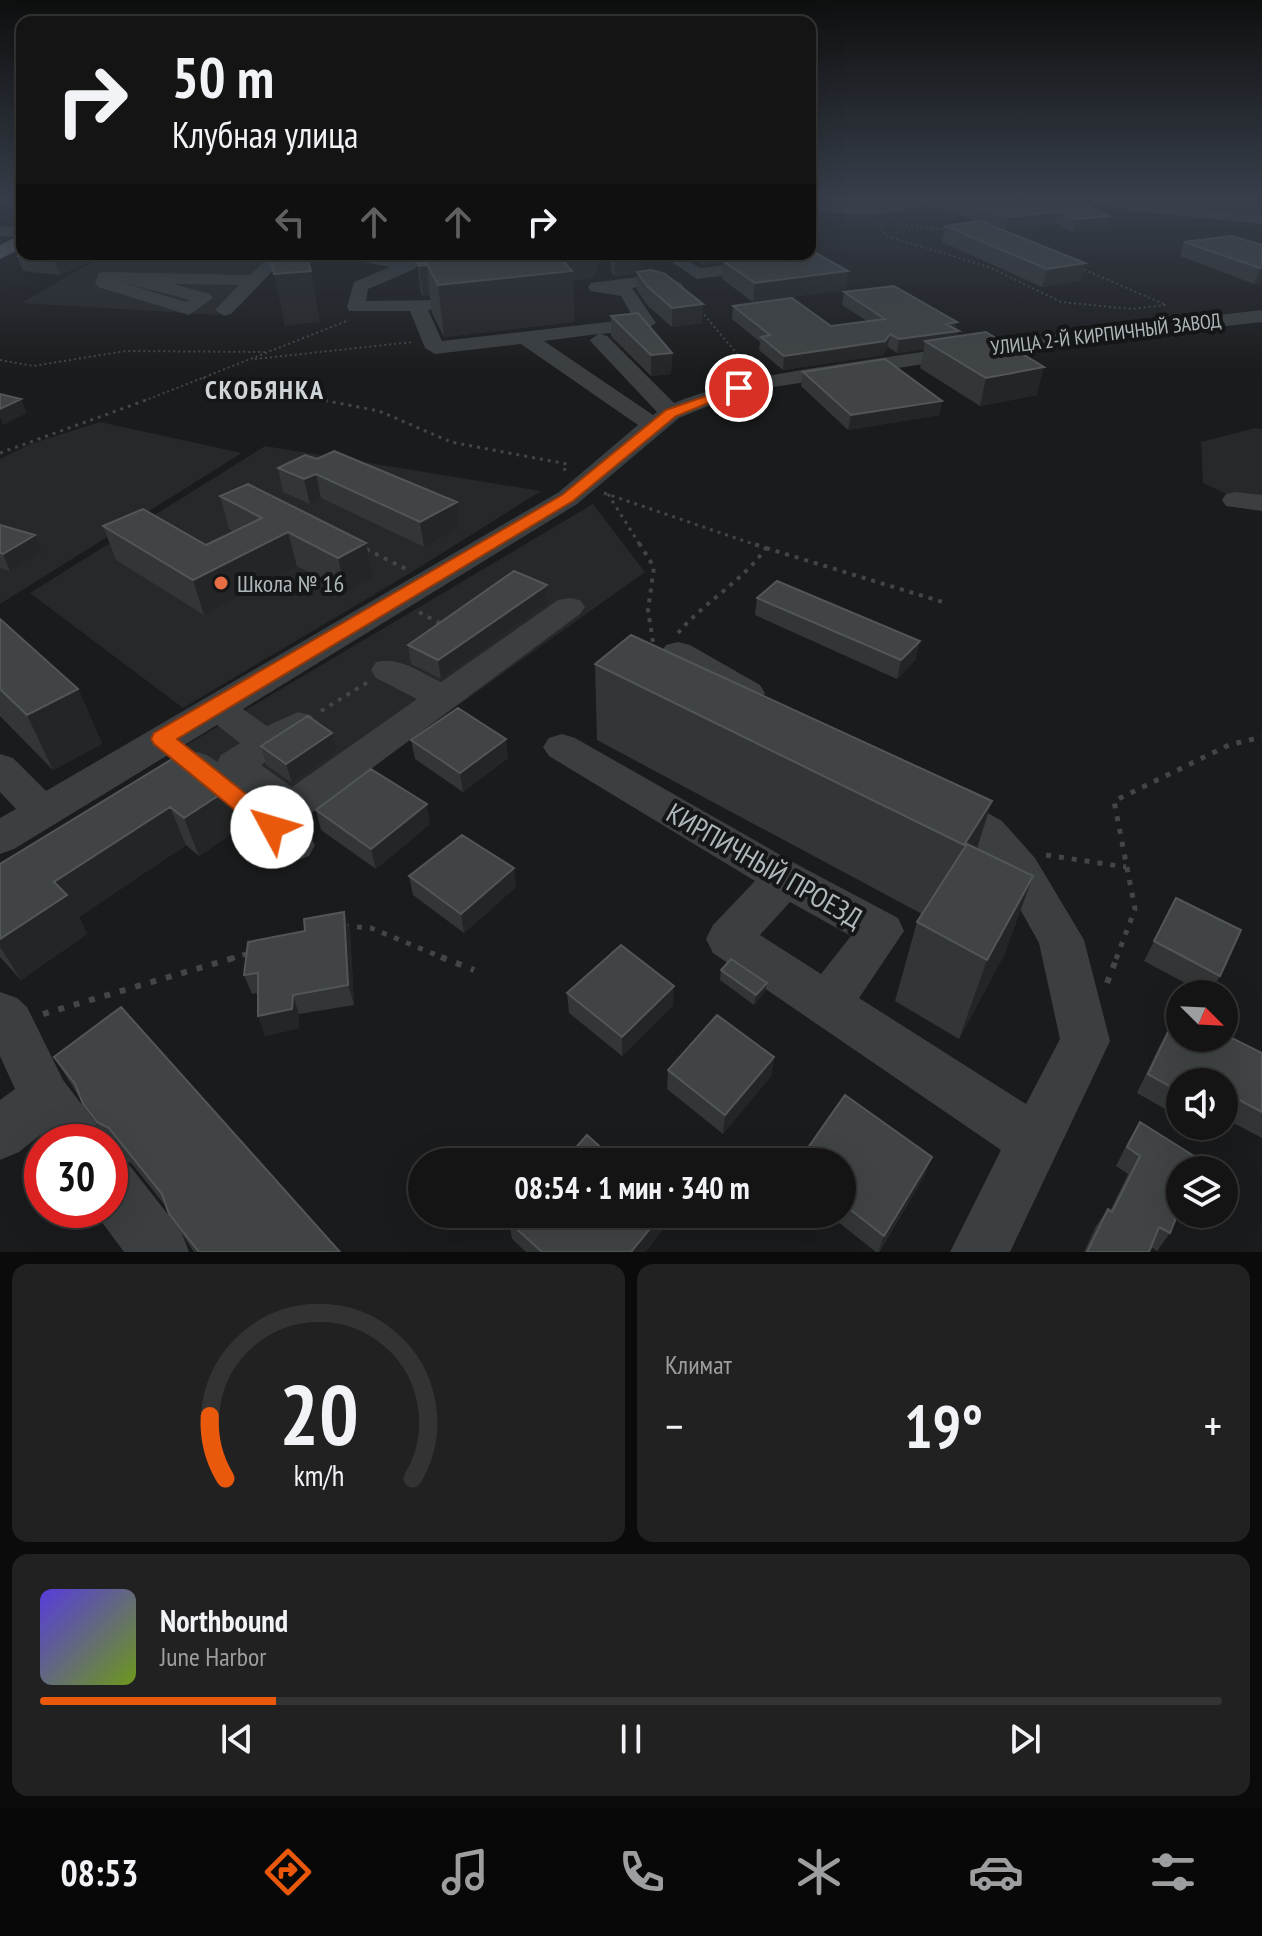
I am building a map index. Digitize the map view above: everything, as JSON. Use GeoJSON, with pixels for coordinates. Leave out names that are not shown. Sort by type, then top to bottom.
{"type":"FeatureCollection","features":[{"type":"Feature","properties":{"kind":"street"},"geometry":{"type":"LineString","coordinates":[[224,310],[275,260]]}},
{"type":"Feature","properties":{"kind":"street"},"geometry":{"type":"LineString","coordinates":[[378,260],[409,265],[360,286],[356,307],[457,302]]}},
{"type":"Feature","properties":{"kind":"street"},"geometry":{"type":"LineString","coordinates":[[635,260],[681,292]]}},
{"type":"Feature","properties":{"kind":"street"},"geometry":{"type":"LineString","coordinates":[[659,260],[679,260],[697,274],[787,263]]}},
{"type":"Feature","properties":{"kind":"street"},"geometry":{"type":"LineString","coordinates":[[118,266],[260,274]]}},
{"type":"Feature","properties":{"kind":"street"},"geometry":{"type":"LineString","coordinates":[[134,278],[260,274]]}},
{"type":"Feature","properties":{"kind":"street"},"geometry":{"type":"LineString","coordinates":[[652,280],[681,292],[627,292],[590,288],[652,280]]}},
{"type":"Feature","properties":{"kind":"street"},"geometry":{"type":"LineString","coordinates":[[417,306],[435,348],[646,323],[627,292]]}},
{"type":"Feature","properties":{"kind":"street","name":"УЛИЦА 2-Й КИРПИЧНЫЙ ЗАВОД"},"geometry":{"type":"LineString","coordinates":[[0,838],[216,706],[592,488],[662,419],[717,394],[761,383],[1022,343],[1262,316]]}},
{"type":"Feature","properties":{"kind":"street"},"geometry":{"type":"LineString","coordinates":[[523,336],[662,419]]}},
{"type":"Feature","properties":{"kind":"street"},"geometry":{"type":"LineString","coordinates":[[600,340],[662,419]]}},
{"type":"Feature","properties":{"kind":"street"},"geometry":{"type":"LineString","coordinates":[[304,720],[234,765],[292,807],[569,607]]}},
{"type":"Feature","properties":{"kind":"street"},"geometry":{"type":"LineString","coordinates":[[662,653],[786,715]]}},
{"type":"Feature","properties":{"kind":"street"},"geometry":{"type":"LineString","coordinates":[[388,670],[444,698]]}},
{"type":"Feature","properties":{"kind":"street"},"geometry":{"type":"LineString","coordinates":[[216,706],[266,744]]}},
{"type":"Feature","properties":{"kind":"street"},"geometry":{"type":"LineString","coordinates":[[162,739],[294,845]]}},
{"type":"Feature","properties":{"kind":"street","name":"КИРПИЧНЫЙ ПРОЕЗД"},"geometry":{"type":"LineString","coordinates":[[562,747],[785,878],[882,931],[827,1004]]}},
{"type":"Feature","properties":{"kind":"street"},"geometry":{"type":"LineString","coordinates":[[0,768],[42,812]]}},
{"type":"Feature","properties":{"kind":"street"},"geometry":{"type":"LineString","coordinates":[[907,785],[988,832],[1020,870],[1061,940],[1085,1041],[979,1252]]}},
{"type":"Feature","properties":{"kind":"street"},"geometry":{"type":"LineString","coordinates":[[785,878],[729,939],[1035,1141]]}},
{"type":"Feature","properties":{"kind":"street"},"geometry":{"type":"LineString","coordinates":[[5,1019],[45,1098],[64,1124]]}},
{"type":"Feature","properties":{"kind":"street"},"geometry":{"type":"LineString","coordinates":[[0,1133],[45,1098]]}},
{"type":"Feature","properties":{"kind":"street"},"geometry":{"type":"LineString","coordinates":[[128,1210],[160,1252]]}},
{"type":"Feature","properties":{"kind":"path"},"geometry":{"type":"LineString","coordinates":[[957,257],[989,267],[1061,302],[1132,309],[1166,305],[1072,264]]}},
{"type":"Feature","properties":{"kind":"path"},"geometry":{"type":"LineString","coordinates":[[417,306],[417,289],[429,278],[432,260]]}},
{"type":"Feature","properties":{"kind":"path"},"geometry":{"type":"LineString","coordinates":[[681,292],[761,383]]}},
{"type":"Feature","properties":{"kind":"path"},"geometry":{"type":"LineString","coordinates":[[0,453],[203,378],[384,306]]}},
{"type":"Feature","properties":{"kind":"path"},"geometry":{"type":"LineString","coordinates":[[248,359],[431,340]]}},
{"type":"Feature","properties":{"kind":"path"},"geometry":{"type":"LineString","coordinates":[[0,360],[33,366],[126,351],[268,352]]}},
{"type":"Feature","properties":{"kind":"path"},"geometry":{"type":"LineString","coordinates":[[203,378],[379,411],[451,442],[567,464],[560,477],[766,548],[946,603]]}},
{"type":"Feature","properties":{"kind":"path"},"geometry":{"type":"LineString","coordinates":[[592,488],[654,567],[648,610],[654,639],[662,653],[710,600],[757,563],[766,548]]}},
{"type":"Feature","properties":{"kind":"path"},"geometry":{"type":"LineString","coordinates":[[365,549],[428,581]]}},
{"type":"Feature","properties":{"kind":"path"},"geometry":{"type":"LineString","coordinates":[[1085,1041],[1135,909],[1114,801],[1243,742],[1262,737]]}},
{"type":"Feature","properties":{"kind":"path"},"geometry":{"type":"LineString","coordinates":[[988,832],[1031,853],[1126,867]]}},
{"type":"Feature","properties":{"kind":"path"},"geometry":{"type":"LineString","coordinates":[[332,926],[371,928],[474,970]]}},
{"type":"Feature","properties":{"kind":"path"},"geometry":{"type":"LineString","coordinates":[[5,1019],[262,948]]}},
{"type":"Feature","properties":{"kind":"shaded area"},"geometry":{"type":"Polygon","coordinates":[[[96,260],[273,260],[219,315],[21,303],[96,260]]]}},
{"type":"Feature","properties":{"kind":"shaded area"},"geometry":{"type":"Polygon","coordinates":[[[100,422],[242,453],[0,604],[0,459],[30,444],[100,422]]]}},
{"type":"Feature","properties":{"kind":"shaded area"},"geometry":{"type":"Polygon","coordinates":[[[1255,428],[1262,429],[1262,506],[1248,504],[1203,483],[1201,442],[1255,428]]]}},
{"type":"Feature","properties":{"kind":"shaded area","name":"Школа № 16"},"geometry":{"type":"Polygon","coordinates":[[[265,446],[541,491],[412,572],[183,708],[30,593],[265,446]]]}},
{"type":"Feature","properties":{"kind":"shaded area"},"geometry":{"type":"Polygon","coordinates":[[[593,504],[645,572],[313,809],[273,819],[185,746],[593,504]]]}},
{"type":"Feature","properties":{"kind":"building"},"geometry":{"type":"Polygon","coordinates":[[[824,257],[848,271],[755,283],[723,261],[824,257]]]}},
{"type":"Feature","properties":{"kind":"building"},"geometry":{"type":"Polygon","coordinates":[[[1020,257],[1071,257],[1085,263],[1047,269],[1020,257]]]}},
{"type":"Feature","properties":{"kind":"building"},"geometry":{"type":"Polygon","coordinates":[[[1229,257],[1262,257],[1260,268],[1229,257]]]}},
{"type":"Feature","properties":{"kind":"building"},"geometry":{"type":"Polygon","coordinates":[[[271,260],[308,260],[311,271],[274,274],[271,260]]]}},
{"type":"Feature","properties":{"kind":"building"},"geometry":{"type":"Polygon","coordinates":[[[562,260],[572,271],[438,285],[426,262],[562,260]]]}},
{"type":"Feature","properties":{"kind":"building"},"geometry":{"type":"Polygon","coordinates":[[[651,270],[665,274],[703,304],[672,308],[648,287],[637,272],[651,270]]]}},
{"type":"Feature","properties":{"kind":"building"},"geometry":{"type":"Polygon","coordinates":[[[894,286],[957,322],[946,324],[959,331],[899,339],[890,334],[885,341],[784,356],[761,337],[770,335],[733,306],[792,298],[831,326],[885,319],[844,292],[894,286]]]}},
{"type":"Feature","properties":{"kind":"building"},"geometry":{"type":"Polygon","coordinates":[[[638,313],[672,353],[651,355],[611,316],[638,313]]]}},
{"type":"Feature","properties":{"kind":"building"},"geometry":{"type":"Polygon","coordinates":[[[986,332],[1044,367],[986,378],[925,341],[986,332]]]}},
{"type":"Feature","properties":{"kind":"building"},"geometry":{"type":"Polygon","coordinates":[[[885,359],[942,401],[851,415],[803,372],[885,359]]]}},
{"type":"Feature","properties":{"kind":"building"},"geometry":{"type":"Polygon","coordinates":[[[0,394],[21,399],[0,409],[0,394]]]}},
{"type":"Feature","properties":{"kind":"building"},"geometry":{"type":"Polygon","coordinates":[[[334,451],[457,502],[420,522],[316,474],[304,479],[278,468],[305,455],[317,459],[334,451]]]}},
{"type":"Feature","properties":{"kind":"building"},"geometry":{"type":"Polygon","coordinates":[[[248,484],[366,543],[338,558],[288,532],[193,580],[103,526],[143,509],[206,545],[262,518],[220,496],[248,484]]]}},
{"type":"Feature","properties":{"kind":"building"},"geometry":{"type":"Polygon","coordinates":[[[0,525],[35,535],[3,554],[0,553],[0,525]]]}},
{"type":"Feature","properties":{"kind":"building"},"geometry":{"type":"Polygon","coordinates":[[[514,571],[547,585],[438,660],[408,645],[514,571]]]}},
{"type":"Feature","properties":{"kind":"building"},"geometry":{"type":"Polygon","coordinates":[[[777,581],[920,641],[901,660],[757,598],[777,581]]]}},
{"type":"Feature","properties":{"kind":"building"},"geometry":{"type":"Polygon","coordinates":[[[0,619],[78,689],[27,715],[0,689],[0,619]]]}},
{"type":"Feature","properties":{"kind":"building"},"geometry":{"type":"Polygon","coordinates":[[[631,635],[992,801],[964,845],[595,664],[631,635]]]}},
{"type":"Feature","properties":{"kind":"building"},"geometry":{"type":"Polygon","coordinates":[[[458,708],[506,739],[460,773],[411,740],[458,708]]]}},
{"type":"Feature","properties":{"kind":"building"},"geometry":{"type":"Polygon","coordinates":[[[308,716],[332,733],[286,764],[261,746],[308,716]]]}},
{"type":"Feature","properties":{"kind":"building"},"geometry":{"type":"Polygon","coordinates":[[[182,753],[227,790],[184,818],[170,807],[54,882],[67,895],[0,939],[0,864],[182,753]]]}},
{"type":"Feature","properties":{"kind":"building"},"geometry":{"type":"Polygon","coordinates":[[[371,769],[427,804],[371,849],[316,810],[371,769]]]}},
{"type":"Feature","properties":{"kind":"building"},"geometry":{"type":"Polygon","coordinates":[[[462,835],[514,868],[461,914],[409,876],[462,835]]]}},
{"type":"Feature","properties":{"kind":"building"},"geometry":{"type":"Polygon","coordinates":[[[967,844],[1033,876],[987,960],[917,922],[967,844]]]}},
{"type":"Feature","properties":{"kind":"building"},"geometry":{"type":"Polygon","coordinates":[[[1176,898],[1241,930],[1220,976],[1154,941],[1176,898]]]}},
{"type":"Feature","properties":{"kind":"building"},"geometry":{"type":"Polygon","coordinates":[[[344,912],[348,985],[293,995],[292,1009],[258,1016],[258,973],[244,975],[248,942],[305,931],[304,919],[344,912]]]}},
{"type":"Feature","properties":{"kind":"building"},"geometry":{"type":"Polygon","coordinates":[[[621,945],[674,986],[622,1037],[567,993],[621,945]]]}},
{"type":"Feature","properties":{"kind":"building"},"geometry":{"type":"Polygon","coordinates":[[[731,959],[767,983],[756,995],[721,970],[731,959]]]}},
{"type":"Feature","properties":{"kind":"building"},"geometry":{"type":"Polygon","coordinates":[[[121,1007],[340,1252],[199,1252],[169,1214],[162,1194],[128,1152],[128,1124],[97,1122],[83,1104],[75,1084],[54,1057],[121,1007]]]}},
{"type":"Feature","properties":{"kind":"building"},"geometry":{"type":"Polygon","coordinates":[[[717,1015],[774,1057],[725,1115],[668,1070],[717,1015]]]}},
{"type":"Feature","properties":{"kind":"building"},"geometry":{"type":"Polygon","coordinates":[[[1166,1036],[1166,1052],[1238,1052],[1238,1041],[1262,1053],[1262,1112],[1238,1099],[1238,1068],[1166,1068],[1166,1084],[1148,1074],[1166,1036]]]}},
{"type":"Feature","properties":{"kind":"building"},"geometry":{"type":"Polygon","coordinates":[[[845,1095],[932,1157],[884,1236],[856,1214],[856,1148],[808,1148],[845,1095]]]}},
{"type":"Feature","properties":{"kind":"building"},"geometry":{"type":"Polygon","coordinates":[[[1140,1122],[1194,1156],[1166,1156],[1166,1228],[1172,1228],[1170,1233],[1159,1227],[1149,1252],[1087,1252],[1108,1209],[1112,1212],[1140,1156],[1127,1147],[1140,1122]]]}},
{"type":"Feature","properties":{"kind":"building"},"geometry":{"type":"Polygon","coordinates":[[[587,1135],[601,1148],[575,1148],[587,1135]]]}},
{"type":"Feature","properties":{"kind":"building"},"geometry":{"type":"Polygon","coordinates":[[[516,1228],[651,1228],[631,1252],[542,1252],[516,1228]]]}},
{"type":"Feature","properties":{"kind":"place","name":"Школа № 16"},"geometry":{"type":"Point","coordinates":[221,583]}},
{"type":"Feature","properties":{"kind":"district","name":"СКОБЯНКА"},"geometry":{"type":"Point","coordinates":[265,389]}},
{"type":"Feature","properties":{"kind":"route"},"geometry":{"type":"LineString","coordinates":[[272,827],[162,739],[568,498],[671,413],[739,388]]}}]}
